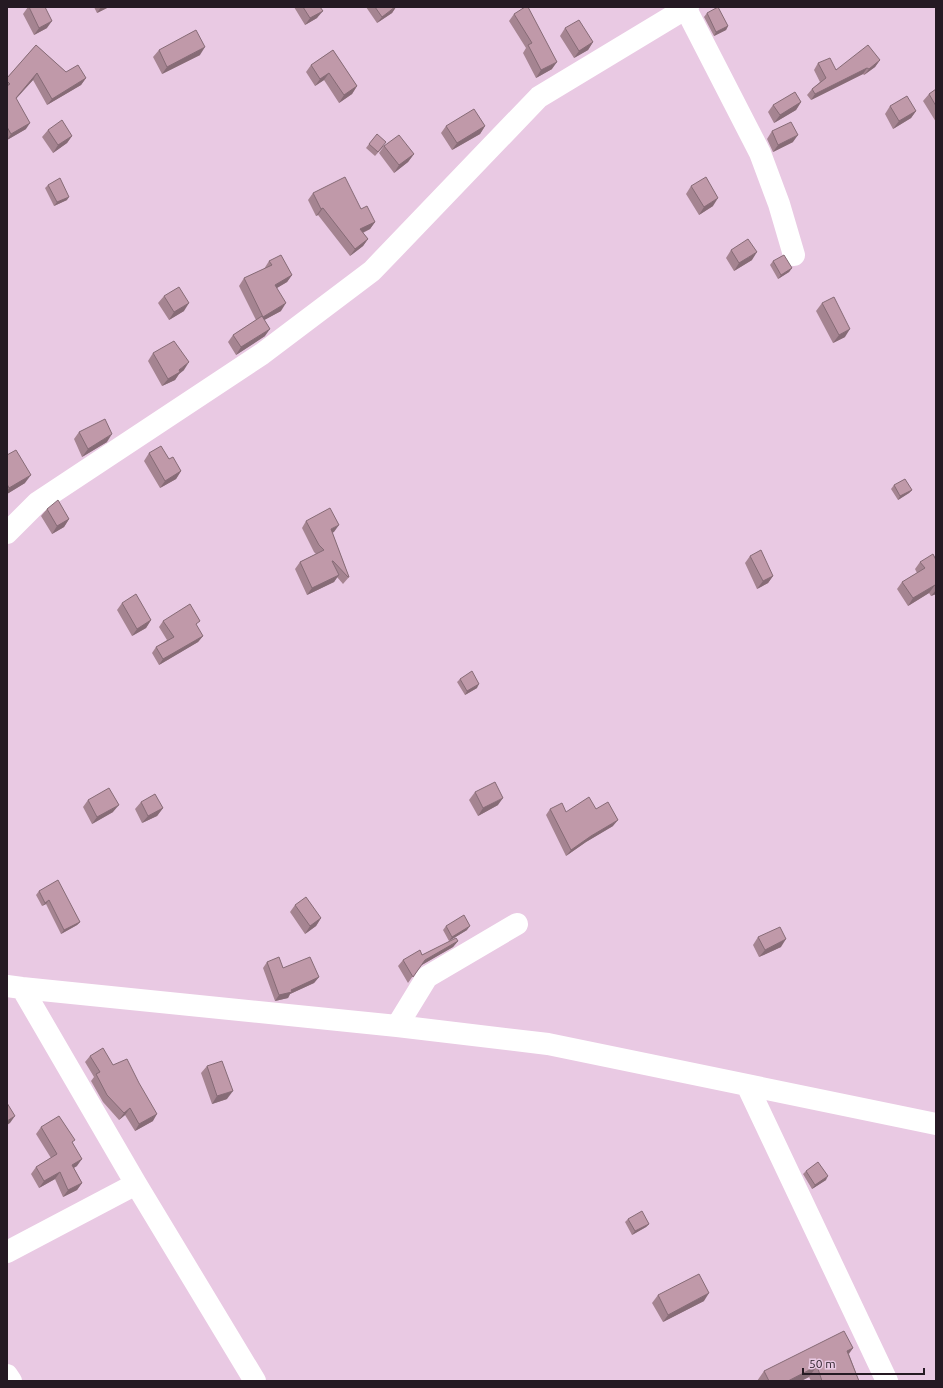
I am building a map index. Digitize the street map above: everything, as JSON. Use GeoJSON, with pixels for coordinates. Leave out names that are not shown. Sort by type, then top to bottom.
{"type":"FeatureCollection","features":[{"type":"Feature","properties":{"kind":"street"},"geometry":{"type":"LineString","coordinates":[[7,533],[38,503],[262,354],[372,271],[539,97],[687,8],[760,153],[780,204],[794,255]]}},
{"type":"Feature","properties":{"kind":"street"},"geometry":{"type":"LineString","coordinates":[[397,1026],[427,977],[517,924]]}},
{"type":"Feature","properties":{"kind":"street"},"geometry":{"type":"LineString","coordinates":[[15,987],[397,1026],[548,1044],[936,1124]]}},
{"type":"Feature","properties":{"kind":"street"},"geometry":{"type":"LineString","coordinates":[[15,987],[136,1184],[254,1381]]}},
{"type":"Feature","properties":{"kind":"street"},"geometry":{"type":"LineString","coordinates":[[747,1085],[887,1381]]}},
{"type":"Feature","properties":{"kind":"street"},"geometry":{"type":"LineString","coordinates":[[7,1252],[136,1184]]}},
{"type":"Feature","properties":{"kind":"street"},"geometry":{"type":"LineString","coordinates":[[7,1375],[10,1381]]}},
{"type":"Feature","properties":{"kind":"building"},"geometry":{"type":"Polygon","coordinates":[[[29,7],[45,7],[52,21],[39,28],[29,7]]]}},
{"type":"Feature","properties":{"kind":"building"},"geometry":{"type":"Polygon","coordinates":[[[303,7],[320,7],[323,11],[310,18],[303,7]]]}},
{"type":"Feature","properties":{"kind":"building"},"geometry":{"type":"Polygon","coordinates":[[[375,7],[395,7],[382,17],[375,7]]]}},
{"type":"Feature","properties":{"kind":"building"},"geometry":{"type":"Polygon","coordinates":[[[525,7],[528,7],[557,62],[541,70],[528,45],[532,43],[514,14],[525,7]]]}},
{"type":"Feature","properties":{"kind":"building"},"geometry":{"type":"Polygon","coordinates":[[[718,7],[728,26],[716,32],[707,13],[718,7]]]}},
{"type":"Feature","properties":{"kind":"building"},"geometry":{"type":"Polygon","coordinates":[[[579,20],[593,42],[579,51],[565,28],[579,20]]]}},
{"type":"Feature","properties":{"kind":"building"},"geometry":{"type":"Polygon","coordinates":[[[196,30],[205,47],[167,67],[159,50],[196,30]]]}},
{"type":"Feature","properties":{"kind":"building"},"geometry":{"type":"Polygon","coordinates":[[[36,45],[66,72],[78,65],[86,78],[52,99],[37,73],[16,98],[30,123],[11,134],[7,127],[7,86],[10,84],[7,81],[7,78],[36,45]]]}},
{"type":"Feature","properties":{"kind":"building"},"geometry":{"type":"Polygon","coordinates":[[[868,45],[880,60],[869,69],[867,68],[815,94],[812,89],[826,78],[818,63],[830,58],[836,70],[868,45]]]}},
{"type":"Feature","properties":{"kind":"building"},"geometry":{"type":"Polygon","coordinates":[[[333,50],[357,86],[344,95],[329,73],[320,79],[311,65],[333,50]]]}},
{"type":"Feature","properties":{"kind":"building"},"geometry":{"type":"Polygon","coordinates":[[[936,89],[936,106],[929,94],[936,89]]]}},
{"type":"Feature","properties":{"kind":"building"},"geometry":{"type":"Polygon","coordinates":[[[795,92],[801,102],[780,115],[773,105],[795,92]]]}},
{"type":"Feature","properties":{"kind":"building"},"geometry":{"type":"Polygon","coordinates":[[[907,96],[916,111],[899,121],[890,106],[907,96]]]}},
{"type":"Feature","properties":{"kind":"building"},"geometry":{"type":"Polygon","coordinates":[[[474,109],[485,126],[457,143],[446,126],[474,109]]]}},
{"type":"Feature","properties":{"kind":"building"},"geometry":{"type":"Polygon","coordinates":[[[62,120],[72,136],[58,145],[48,130],[62,120]]]}},
{"type":"Feature","properties":{"kind":"building"},"geometry":{"type":"Polygon","coordinates":[[[791,122],[798,135],[778,145],[772,131],[791,122]]]}},
{"type":"Feature","properties":{"kind":"building"},"geometry":{"type":"Polygon","coordinates":[[[377,134],[386,142],[378,152],[369,144],[377,134]]]}},
{"type":"Feature","properties":{"kind":"building"},"geometry":{"type":"Polygon","coordinates":[[[399,135],[414,154],[399,165],[384,146],[399,135]]]}},
{"type":"Feature","properties":{"kind":"building"},"geometry":{"type":"Polygon","coordinates":[[[345,177],[361,209],[367,206],[375,222],[360,229],[368,239],[355,249],[323,208],[321,209],[313,193],[345,177]]]}},
{"type":"Feature","properties":{"kind":"building"},"geometry":{"type":"Polygon","coordinates":[[[706,177],[718,198],[704,207],[691,186],[706,177]]]}},
{"type":"Feature","properties":{"kind":"building"},"geometry":{"type":"Polygon","coordinates":[[[60,178],[69,197],[57,202],[48,185],[60,178]]]}},
{"type":"Feature","properties":{"kind":"building"},"geometry":{"type":"Polygon","coordinates":[[[748,239],[757,252],[739,263],[731,250],[748,239]]]}},
{"type":"Feature","properties":{"kind":"building"},"geometry":{"type":"Polygon","coordinates":[[[281,255],[292,275],[275,285],[286,303],[263,317],[244,278],[272,265],[269,261],[281,255]]]}},
{"type":"Feature","properties":{"kind":"building"},"geometry":{"type":"Polygon","coordinates":[[[784,255],[792,268],[781,275],[773,261],[784,255]]]}},
{"type":"Feature","properties":{"kind":"building"},"geometry":{"type":"Polygon","coordinates":[[[179,287],[189,303],[174,312],[164,296],[179,287]]]}},
{"type":"Feature","properties":{"kind":"building"},"geometry":{"type":"Polygon","coordinates":[[[834,297],[850,329],[839,335],[822,303],[834,297]]]}},
{"type":"Feature","properties":{"kind":"building"},"geometry":{"type":"Polygon","coordinates":[[[262,316],[270,329],[241,347],[233,335],[262,316]]]}},
{"type":"Feature","properties":{"kind":"building"},"geometry":{"type":"Polygon","coordinates":[[[174,341],[189,362],[179,370],[180,372],[168,379],[153,353],[174,341]]]}},
{"type":"Feature","properties":{"kind":"building"},"geometry":{"type":"Polygon","coordinates":[[[105,419],[112,434],[88,449],[79,432],[105,419]]]}},
{"type":"Feature","properties":{"kind":"building"},"geometry":{"type":"Polygon","coordinates":[[[161,446],[169,459],[173,457],[181,471],[165,481],[149,453],[161,446]]]}},
{"type":"Feature","properties":{"kind":"building"},"geometry":{"type":"Polygon","coordinates":[[[16,450],[31,475],[9,488],[7,484],[7,455],[16,450]]]}},
{"type":"Feature","properties":{"kind":"building"},"geometry":{"type":"Polygon","coordinates":[[[905,479],[912,490],[900,496],[894,485],[905,479]]]}},
{"type":"Feature","properties":{"kind":"building"},"geometry":{"type":"Polygon","coordinates":[[[58,500],[69,519],[57,526],[47,509],[58,500]]]}},
{"type":"Feature","properties":{"kind":"building"},"geometry":{"type":"Polygon","coordinates":[[[330,508],[339,525],[331,529],[349,577],[332,561],[339,575],[312,588],[300,562],[324,550],[319,545],[306,521],[330,508]]]}},
{"type":"Feature","properties":{"kind":"building"},"geometry":{"type":"Polygon","coordinates":[[[761,550],[773,576],[763,581],[750,556],[761,550]]]}},
{"type":"Feature","properties":{"kind":"building"},"geometry":{"type":"Polygon","coordinates":[[[933,554],[936,560],[936,588],[935,585],[913,598],[902,582],[925,568],[920,562],[933,554]]]}},
{"type":"Feature","properties":{"kind":"building"},"geometry":{"type":"Polygon","coordinates":[[[136,594],[151,620],[137,629],[122,603],[136,594]]]}},
{"type":"Feature","properties":{"kind":"building"},"geometry":{"type":"Polygon","coordinates":[[[190,604],[200,621],[196,624],[203,636],[163,659],[156,647],[174,637],[163,621],[190,604]]]}},
{"type":"Feature","properties":{"kind":"building"},"geometry":{"type":"Polygon","coordinates":[[[472,671],[479,684],[467,691],[460,679],[472,671]]]}},
{"type":"Feature","properties":{"kind":"building"},"geometry":{"type":"Polygon","coordinates":[[[495,782],[503,798],[483,808],[475,792],[495,782]]]}},
{"type":"Feature","properties":{"kind":"building"},"geometry":{"type":"Polygon","coordinates":[[[109,788],[119,805],[97,817],[88,800],[109,788]]]}},
{"type":"Feature","properties":{"kind":"building"},"geometry":{"type":"Polygon","coordinates":[[[155,794],[163,808],[148,816],[141,802],[155,794]]]}},
{"type":"Feature","properties":{"kind":"building"},"geometry":{"type":"Polygon","coordinates":[[[589,797],[596,809],[608,802],[618,820],[571,850],[550,809],[562,803],[566,812],[589,797]]]}},
{"type":"Feature","properties":{"kind":"building"},"geometry":{"type":"Polygon","coordinates":[[[58,880],[80,922],[64,930],[49,900],[45,903],[39,891],[58,880]]]}},
{"type":"Feature","properties":{"kind":"building"},"geometry":{"type":"Polygon","coordinates":[[[306,897],[321,918],[310,926],[295,905],[306,897]]]}},
{"type":"Feature","properties":{"kind":"building"},"geometry":{"type":"Polygon","coordinates":[[[464,915],[470,926],[452,937],[446,926],[464,915]]]}},
{"type":"Feature","properties":{"kind":"building"},"geometry":{"type":"Polygon","coordinates":[[[780,927],[786,939],[765,950],[758,937],[780,927]]]}},
{"type":"Feature","properties":{"kind":"building"},"geometry":{"type":"Polygon","coordinates":[[[456,938],[458,941],[425,960],[413,977],[403,960],[420,950],[422,955],[456,938]]]}},
{"type":"Feature","properties":{"kind":"building"},"geometry":{"type":"Polygon","coordinates":[[[279,957],[283,968],[310,957],[319,977],[291,990],[292,992],[279,995],[267,962],[279,957]]]}},
{"type":"Feature","properties":{"kind":"building"},"geometry":{"type":"Polygon","coordinates":[[[103,1048],[113,1065],[127,1059],[157,1114],[139,1124],[130,1108],[124,1113],[107,1095],[96,1074],[100,1072],[90,1056],[103,1048]]]}},
{"type":"Feature","properties":{"kind":"building"},"geometry":{"type":"Polygon","coordinates":[[[222,1061],[233,1091],[217,1096],[207,1066],[222,1061]]]}},
{"type":"Feature","properties":{"kind":"building"},"geometry":{"type":"Polygon","coordinates":[[[7,1103],[15,1116],[7,1121],[7,1103]]]}},
{"type":"Feature","properties":{"kind":"building"},"geometry":{"type":"Polygon","coordinates":[[[59,1116],[75,1140],[72,1142],[82,1159],[72,1165],[82,1183],[68,1190],[60,1172],[44,1181],[36,1167],[57,1154],[41,1127],[59,1116]]]}},
{"type":"Feature","properties":{"kind":"building"},"geometry":{"type":"Polygon","coordinates":[[[818,1162],[828,1176],[815,1185],[806,1171],[818,1162]]]}},
{"type":"Feature","properties":{"kind":"building"},"geometry":{"type":"Polygon","coordinates":[[[642,1211],[649,1224],[635,1231],[628,1219],[642,1211]]]}},
{"type":"Feature","properties":{"kind":"building"},"geometry":{"type":"Polygon","coordinates":[[[699,1274],[709,1293],[668,1315],[658,1295],[699,1274]]]}},
{"type":"Feature","properties":{"kind":"building"},"geometry":{"type":"Polygon","coordinates":[[[844,1331],[853,1348],[847,1351],[859,1381],[822,1381],[817,1366],[788,1381],[769,1381],[764,1371],[844,1331]]]}}]}
